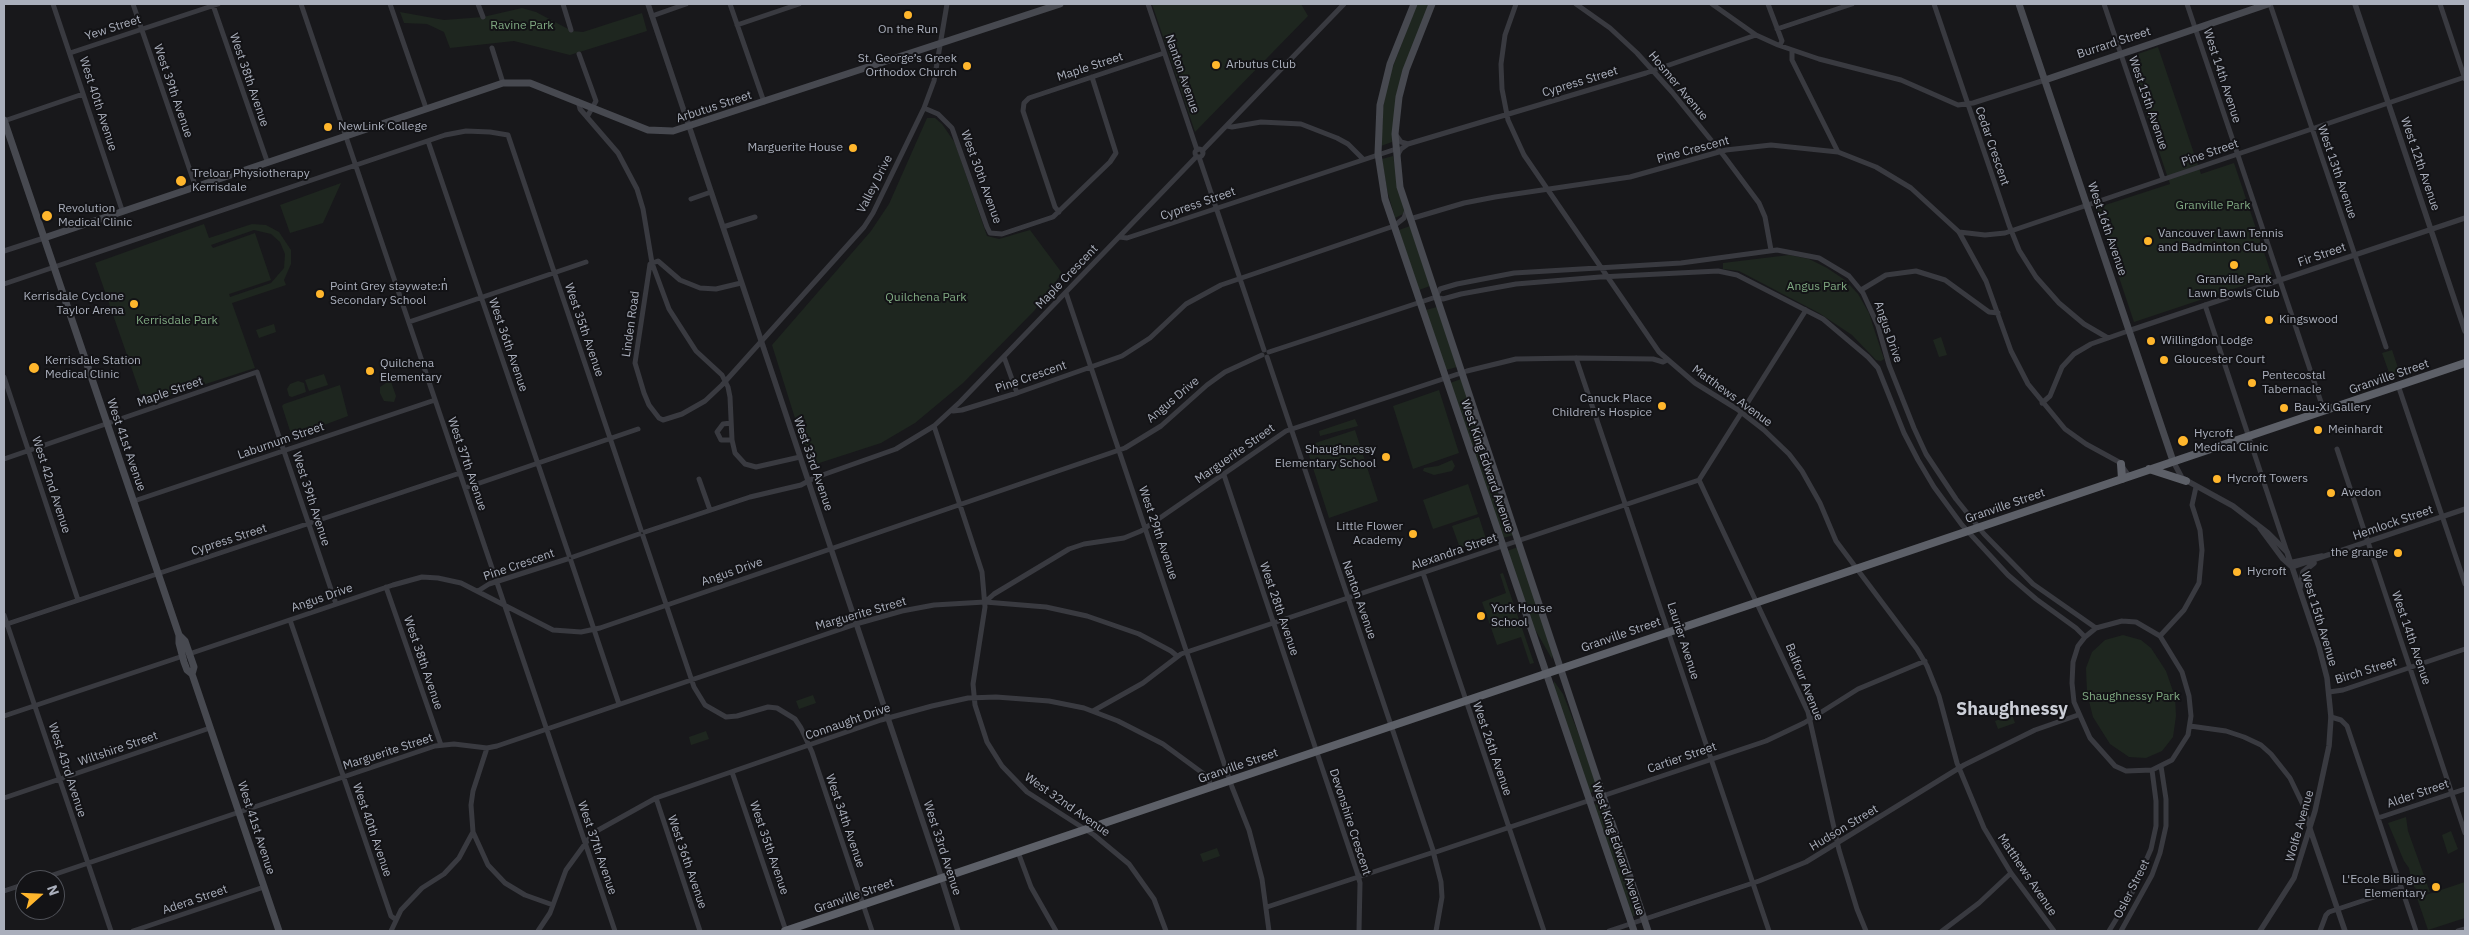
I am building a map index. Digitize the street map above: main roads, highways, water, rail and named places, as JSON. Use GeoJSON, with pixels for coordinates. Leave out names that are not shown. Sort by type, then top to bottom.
{"type":"FeatureCollection","features":[{"type":"Feature","properties":{"kind":"highway","name":"Granville Street"},"geometry":{"type":"LineString","coordinates":[[786,931],[1561,667],[2465,363]]}},
{"type":"Feature","properties":{"kind":"highway"},"geometry":{"type":"LineString","coordinates":[[2121,464],[2125,477]]}},
{"type":"Feature","properties":{"kind":"highway"},"geometry":{"type":"LineString","coordinates":[[2150,470],[2186,481]]}},
{"type":"Feature","properties":{"kind":"main road","name":"Arbutus Street"},"geometry":{"type":"LineString","coordinates":[[44,238],[346,134],[503,83],[530,83],[648,130],[660,132],[689,127],[1060,4]]}},
{"type":"Feature","properties":{"kind":"main road","name":"West King Edward Avenue"},"geometry":{"type":"LineString","coordinates":[[1414,4],[1390,64],[1384,85],[1379,114],[1378,154],[1381,181],[1394,226],[1445,378],[1633,927]]}},
{"type":"Feature","properties":{"kind":"main road","name":"West King Edward Avenue"},"geometry":{"type":"LineString","coordinates":[[1432,4],[1406,70],[1399,97],[1395,134],[1396,158],[1407,210],[1648,931]]}},
{"type":"Feature","properties":{"kind":"main road","name":"West 16th Avenue"},"geometry":{"type":"LineString","coordinates":[[2019,4],[2173,461]]}},
{"type":"Feature","properties":{"kind":"main road","name":"Burrard Street"},"geometry":{"type":"LineString","coordinates":[[2045,80],[2269,4]]}},
{"type":"Feature","properties":{"kind":"main road","name":"West 41st Avenue"},"geometry":{"type":"LineString","coordinates":[[4,121],[179,635],[178,643],[186,655],[187,670],[192,674],[278,931]]}},
{"type":"Feature","properties":{"kind":"place","name":"On the Run"},"geometry":{"type":"Point","coordinates":[908,15]}},
{"type":"Feature","properties":{"kind":"place","name":"Arbutus Club"},"geometry":{"type":"Point","coordinates":[1216,65]}},
{"type":"Feature","properties":{"kind":"place","name":"St. George’s Greek Orthodox Church"},"geometry":{"type":"Point","coordinates":[967,66]}},
{"type":"Feature","properties":{"kind":"place","name":"NewLink College"},"geometry":{"type":"Point","coordinates":[328,127]}},
{"type":"Feature","properties":{"kind":"place","name":"Marguerite House"},"geometry":{"type":"Point","coordinates":[853,148]}},
{"type":"Feature","properties":{"kind":"place","name":"Treloar Physiotherapy Kerrisdale"},"geometry":{"type":"Point","coordinates":[181,181]}},
{"type":"Feature","properties":{"kind":"place","name":"Revolution Medical Clinic"},"geometry":{"type":"Point","coordinates":[47,216]}},
{"type":"Feature","properties":{"kind":"place","name":"Vancouver Lawn Tennis and Badminton Club"},"geometry":{"type":"Point","coordinates":[2148,241]}},
{"type":"Feature","properties":{"kind":"place","name":"Granville Park Lawn Bowls Club"},"geometry":{"type":"Point","coordinates":[2234,265]}},
{"type":"Feature","properties":{"kind":"place","name":"Point Grey stəywəte:n̓ Secondary School"},"geometry":{"type":"Point","coordinates":[320,294]}},
{"type":"Feature","properties":{"kind":"place","name":"Kerrisdale Cyclone Taylor Arena"},"geometry":{"type":"Point","coordinates":[134,304]}},
{"type":"Feature","properties":{"kind":"place","name":"Kingswood"},"geometry":{"type":"Point","coordinates":[2269,320]}},
{"type":"Feature","properties":{"kind":"place","name":"Willingdon Lodge"},"geometry":{"type":"Point","coordinates":[2151,341]}},
{"type":"Feature","properties":{"kind":"place","name":"Gloucester Court"},"geometry":{"type":"Point","coordinates":[2164,360]}},
{"type":"Feature","properties":{"kind":"place","name":"Kerrisdale Station Medical Clinic"},"geometry":{"type":"Point","coordinates":[34,368]}},
{"type":"Feature","properties":{"kind":"place","name":"Quilchena Elementary"},"geometry":{"type":"Point","coordinates":[370,371]}},
{"type":"Feature","properties":{"kind":"place","name":"Pentecostal Tabernacle"},"geometry":{"type":"Point","coordinates":[2252,383]}},
{"type":"Feature","properties":{"kind":"place","name":"Canuck Place Children’s Hospice"},"geometry":{"type":"Point","coordinates":[1662,406]}},
{"type":"Feature","properties":{"kind":"place","name":"Bau-Xi Gallery"},"geometry":{"type":"Point","coordinates":[2284,408]}},
{"type":"Feature","properties":{"kind":"place","name":"Meinhardt"},"geometry":{"type":"Point","coordinates":[2318,430]}},
{"type":"Feature","properties":{"kind":"place","name":"Hycroft Medical Clinic"},"geometry":{"type":"Point","coordinates":[2183,441]}},
{"type":"Feature","properties":{"kind":"place","name":"Shaughnessy Elementary School"},"geometry":{"type":"Point","coordinates":[1386,457]}},
{"type":"Feature","properties":{"kind":"place","name":"Hycroft Towers"},"geometry":{"type":"Point","coordinates":[2217,479]}},
{"type":"Feature","properties":{"kind":"place","name":"Avedon"},"geometry":{"type":"Point","coordinates":[2331,493]}},
{"type":"Feature","properties":{"kind":"place","name":"Little Flower Academy"},"geometry":{"type":"Point","coordinates":[1413,534]}},
{"type":"Feature","properties":{"kind":"place","name":"the grange"},"geometry":{"type":"Point","coordinates":[2398,553]}},
{"type":"Feature","properties":{"kind":"place","name":"Hycroft"},"geometry":{"type":"Point","coordinates":[2237,572]}},
{"type":"Feature","properties":{"kind":"place","name":"York House School"},"geometry":{"type":"Point","coordinates":[1481,616]}},
{"type":"Feature","properties":{"kind":"place","name":"L'Ecole Bilingue Elementary"},"geometry":{"type":"Point","coordinates":[2436,887]}},
{"type":"Feature","properties":{"kind":"district","name":"Shaughnessy"},"geometry":{"type":"Point","coordinates":[2012,710]}},
{"type":"Feature","properties":{"kind":"park label","name":"Ravine Park"},"geometry":{"type":"Point","coordinates":[522,26]}},
{"type":"Feature","properties":{"kind":"park label","name":"Granville Park"},"geometry":{"type":"Point","coordinates":[2213,206]}},
{"type":"Feature","properties":{"kind":"park label","name":"Angus Park"},"geometry":{"type":"Point","coordinates":[1817,287]}},
{"type":"Feature","properties":{"kind":"park label","name":"Quilchena Park"},"geometry":{"type":"Point","coordinates":[926,298]}},
{"type":"Feature","properties":{"kind":"park label","name":"Kerrisdale Park"},"geometry":{"type":"Point","coordinates":[177,321]}},
{"type":"Feature","properties":{"kind":"park label","name":"Shaughnessy Park"},"geometry":{"type":"Point","coordinates":[2131,697]}}]}
